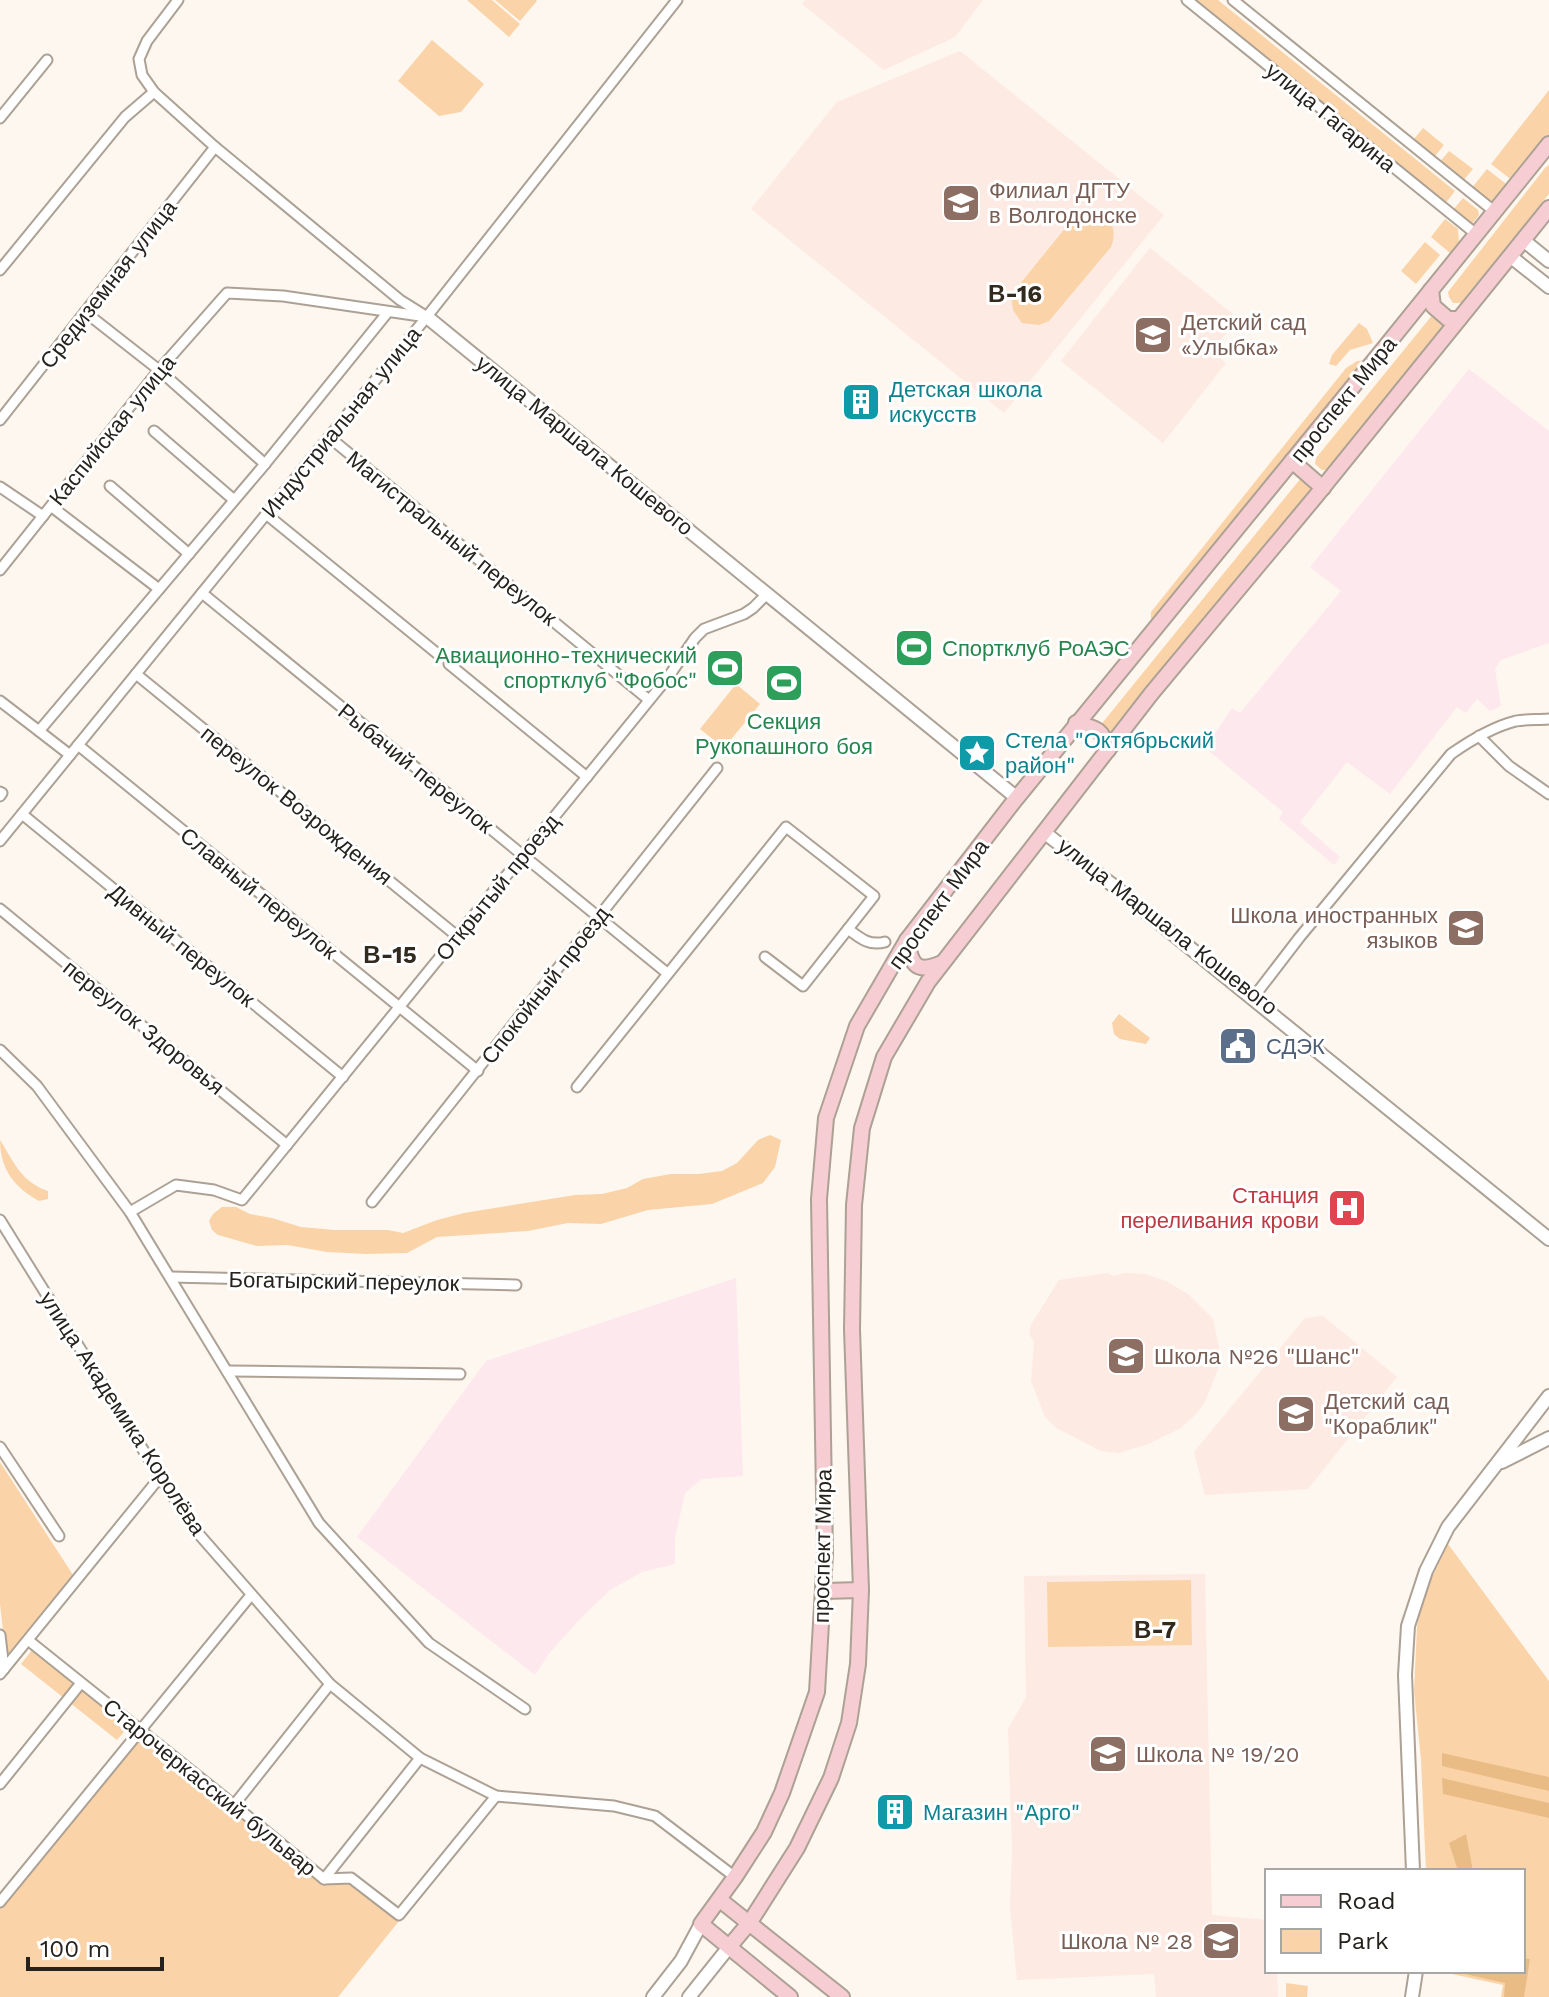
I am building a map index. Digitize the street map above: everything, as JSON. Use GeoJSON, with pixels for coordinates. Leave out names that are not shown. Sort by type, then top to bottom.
{"type":"FeatureCollection","features":[{"type":"Feature","properties":{"kind":"main road","name":"проспект Мира"},"geometry":{"type":"LineString","coordinates":[[701,1924],[764,1832],[782,1793],[817,1692],[824,1591],[819,1199],[826,1118],[857,1026],[907,940],[1016,799],[1476,234],[1544,158],[1549,144]]}},
{"type":"Feature","properties":{"kind":"main road","name":"проспект Мира"},"geometry":{"type":"LineString","coordinates":[[729,1947],[750,1922],[797,1848],[831,1778],[849,1723],[858,1664],[861,1590],[852,1329],[854,1205],[862,1128],[884,1057],[928,982],[1151,694],[1323,488],[1549,208]]}},
{"type":"Feature","properties":{"kind":"main road"},"geometry":{"type":"LineString","coordinates":[[1431,290],[1433,306],[1448,319],[1459,319]]}},
{"type":"Feature","properties":{"kind":"main road"},"geometry":{"type":"LineString","coordinates":[[1292,461],[1323,488]]}},
{"type":"Feature","properties":{"kind":"main road"},"geometry":{"type":"LineString","coordinates":[[1076,723],[1096,728],[1105,739],[1108,750]]}},
{"type":"Feature","properties":{"kind":"main road"},"geometry":{"type":"LineString","coordinates":[[907,940],[915,965],[928,969],[943,963]]}},
{"type":"Feature","properties":{"kind":"main road"},"geometry":{"type":"LineString","coordinates":[[824,1591],[861,1590]]}},
{"type":"Feature","properties":{"kind":"main road"},"geometry":{"type":"LineString","coordinates":[[720,1900],[842,1997]]}},
{"type":"Feature","properties":{"kind":"main road"},"geometry":{"type":"LineString","coordinates":[[701,1924],[790,1997]]}},
{"type":"Feature","properties":{"kind":"street"},"geometry":{"type":"LineString","coordinates":[[0,270],[125,117],[154,92],[142,75],[139,59],[147,41],[178,0]]}},
{"type":"Feature","properties":{"kind":"street","name":"Индустриальная улица"},"geometry":{"type":"LineString","coordinates":[[0,841],[425,318],[677,0]]}},
{"type":"Feature","properties":{"kind":"street","name":"улица Гагарина"},"geometry":{"type":"LineString","coordinates":[[1187,0],[1476,234]]}},
{"type":"Feature","properties":{"kind":"street","name":"улица Гагарина"},"geometry":{"type":"LineString","coordinates":[[1233,0],[1495,212]]}},
{"type":"Feature","properties":{"kind":"street"},"geometry":{"type":"LineString","coordinates":[[0,118],[47,60]]}},
{"type":"Feature","properties":{"kind":"street","name":"улица Маршала Кошевого"},"geometry":{"type":"LineString","coordinates":[[154,92],[215,147],[400,300],[550,415],[1016,799]]}},
{"type":"Feature","properties":{"kind":"street","name":"Средиземная улица"},"geometry":{"type":"LineString","coordinates":[[0,420],[215,147]]}},
{"type":"Feature","properties":{"kind":"street"},"geometry":{"type":"LineString","coordinates":[[1523,240],[1549,261]]}},
{"type":"Feature","properties":{"kind":"street"},"geometry":{"type":"LineString","coordinates":[[1510,256],[1549,287]]}},
{"type":"Feature","properties":{"kind":"street","name":"Каспийская улица"},"geometry":{"type":"LineString","coordinates":[[0,570],[159,370],[227,293],[283,296],[388,312]]}},
{"type":"Feature","properties":{"kind":"street"},"geometry":{"type":"LineString","coordinates":[[85,312],[159,370],[265,464]]}},
{"type":"Feature","properties":{"kind":"street"},"geometry":{"type":"LineString","coordinates":[[39,731],[265,464],[388,312],[425,318]]}},
{"type":"Feature","properties":{"kind":"street"},"geometry":{"type":"LineString","coordinates":[[154,431],[234,500]]}},
{"type":"Feature","properties":{"kind":"street","name":"Магистральный переулок"},"geometry":{"type":"LineString","coordinates":[[329,437],[649,700]]}},
{"type":"Feature","properties":{"kind":"street"},"geometry":{"type":"LineString","coordinates":[[110,486],[189,554]]}},
{"type":"Feature","properties":{"kind":"street"},"geometry":{"type":"LineString","coordinates":[[0,487],[43,516]]}},
{"type":"Feature","properties":{"kind":"street"},"geometry":{"type":"LineString","coordinates":[[52,507],[159,589]]}},
{"type":"Feature","properties":{"kind":"street"},"geometry":{"type":"LineString","coordinates":[[266,514],[439,655]]}},
{"type":"Feature","properties":{"kind":"street","name":"Рыбачий переулок"},"geometry":{"type":"LineString","coordinates":[[202,593],[667,973]]}},
{"type":"Feature","properties":{"kind":"street","name":"Открытый проезд"},"geometry":{"type":"LineString","coordinates":[[130,1212],[176,1185],[214,1190],[242,1200],[669,676],[695,638],[704,629],[744,614],[766,596]]}},
{"type":"Feature","properties":{"kind":"street"},"geometry":{"type":"LineString","coordinates":[[449,664],[587,777]]}},
{"type":"Feature","properties":{"kind":"street","name":"переулок Возрождения"},"geometry":{"type":"LineString","coordinates":[[136,674],[457,936]]}},
{"type":"Feature","properties":{"kind":"street"},"geometry":{"type":"LineString","coordinates":[[0,701],[70,755]]}},
{"type":"Feature","properties":{"kind":"street"},"geometry":{"type":"LineString","coordinates":[[1256,994],[1451,754],[1479,736],[1516,721],[1549,719]]}},
{"type":"Feature","properties":{"kind":"street"},"geometry":{"type":"LineString","coordinates":[[1479,736],[1509,766],[1549,794]]}},
{"type":"Feature","properties":{"kind":"street","name":"Славный переулок"},"geometry":{"type":"LineString","coordinates":[[78,745],[478,1071]]}},
{"type":"Feature","properties":{"kind":"street","name":"Спокойный проезд"},"geometry":{"type":"LineString","coordinates":[[372,1202],[717,768]]}},
{"type":"Feature","properties":{"kind":"street","name":"Дивный переулок"},"geometry":{"type":"LineString","coordinates":[[22,814],[343,1077]]}},
{"type":"Feature","properties":{"kind":"street"},"geometry":{"type":"LineString","coordinates":[[577,1087],[786,827],[874,896],[803,986],[765,957]]}},
{"type":"Feature","properties":{"kind":"street"},"geometry":{"type":"LineString","coordinates":[[1046,832],[1549,1236]]}},
{"type":"Feature","properties":{"kind":"street","name":"улица Маршала Кошевого"},"geometry":{"type":"LineString","coordinates":[[1046,832],[1256,994],[1549,1236]]}},
{"type":"Feature","properties":{"kind":"street","name":"переулок Здоровья"},"geometry":{"type":"LineString","coordinates":[[0,909],[287,1145]]}},
{"type":"Feature","properties":{"kind":"street"},"geometry":{"type":"LineString","coordinates":[[848,929],[864,942],[876,945],[885,942]]}},
{"type":"Feature","properties":{"kind":"street"},"geometry":{"type":"LineString","coordinates":[[0,1050],[37,1086],[130,1212],[319,1523],[429,1643],[525,1709]]}},
{"type":"Feature","properties":{"kind":"street","name":"улица Академика Королёва"},"geometry":{"type":"LineString","coordinates":[[0,1220],[197,1532],[330,1684],[420,1758],[496,1796],[614,1806],[655,1816],[735,1877]]}},
{"type":"Feature","properties":{"kind":"street","name":"Богатырский переулок"},"geometry":{"type":"LineString","coordinates":[[171,1277],[516,1285]]}},
{"type":"Feature","properties":{"kind":"street"},"geometry":{"type":"LineString","coordinates":[[227,1371],[460,1374]]}},
{"type":"Feature","properties":{"kind":"street"},"geometry":{"type":"LineString","coordinates":[[1416,1869],[1408,1673],[1411,1628],[1429,1572],[1451,1528],[1549,1398]]}},
{"type":"Feature","properties":{"kind":"street"},"geometry":{"type":"LineString","coordinates":[[1499,1463],[1549,1438]]}},
{"type":"Feature","properties":{"kind":"street"},"geometry":{"type":"LineString","coordinates":[[0,1447],[59,1536]]}},
{"type":"Feature","properties":{"kind":"street"},"geometry":{"type":"LineString","coordinates":[[2,1672],[160,1477]]}},
{"type":"Feature","properties":{"kind":"street"},"geometry":{"type":"LineString","coordinates":[[0,1902],[251,1595]]}},
{"type":"Feature","properties":{"kind":"street"},"geometry":{"type":"LineString","coordinates":[[0,1635],[2,1672]]}},
{"type":"Feature","properties":{"kind":"street","name":"Старочеркасский бульвар"},"geometry":{"type":"LineString","coordinates":[[28,1640],[324,1879],[351,1878],[399,1915],[496,1796]]}},
{"type":"Feature","properties":{"kind":"street"},"geometry":{"type":"LineString","coordinates":[[0,1784],[81,1683]]}},
{"type":"Feature","properties":{"kind":"street"},"geometry":{"type":"LineString","coordinates":[[234,1805],[330,1684]]}},
{"type":"Feature","properties":{"kind":"street"},"geometry":{"type":"LineString","coordinates":[[324,1879],[420,1758]]}},
{"type":"Feature","properties":{"kind":"street","name":"проспект Мира"},"geometry":{"type":"LineString","coordinates":[[653,1997],[681,1961],[701,1924]]}},
{"type":"Feature","properties":{"kind":"street","name":"проспект Мира"},"geometry":{"type":"LineString","coordinates":[[689,1997],[729,1947]]}},
{"type":"Feature","properties":{"kind":"street"},"geometry":{"type":"LineString","coordinates":[[1410,1997],[1414,1973]]}},
{"type":"Feature","properties":{"kind":"shaded area"},"geometry":{"type":"Polygon","coordinates":[[[805,0],[983,0],[955,37],[884,70],[802,4],[805,0]]]}},
{"type":"Feature","properties":{"kind":"shaded area"},"geometry":{"type":"Polygon","coordinates":[[[960,51],[1164,215],[1004,413],[751,209],[837,102],[960,51]]]}},
{"type":"Feature","properties":{"kind":"shaded area","name":"Детский сад «Улыбка»"},"geometry":{"type":"Polygon","coordinates":[[[1150,248],[1238,318],[1212,351],[1226,363],[1163,443],[1061,361],[1150,248]]]}},
{"type":"Feature","properties":{"kind":"shaded area"},"geometry":{"type":"Polygon","coordinates":[[[1469,369],[1549,431],[1549,643],[1501,660],[1495,669],[1501,706],[1490,711],[1477,699],[1466,713],[1457,707],[1390,794],[1347,762],[1300,822],[1340,857],[1334,865],[1279,819],[1283,812],[1205,748],[1232,708],[1240,713],[1341,591],[1310,567],[1469,369]]]}},
{"type":"Feature","properties":{"kind":"shaded area","name":"Школа №26 \"Шанс\""},"geometry":{"type":"Polygon","coordinates":[[[1108,1273],[1113,1276],[1145,1274],[1166,1281],[1188,1294],[1213,1319],[1219,1347],[1219,1366],[1205,1402],[1196,1414],[1181,1428],[1148,1444],[1119,1453],[1101,1451],[1058,1429],[1045,1417],[1031,1381],[1034,1342],[1029,1334],[1031,1325],[1059,1280],[1108,1273]]]}},
{"type":"Feature","properties":{"kind":"shaded area"},"geometry":{"type":"Polygon","coordinates":[[[736,1278],[743,1476],[702,1479],[685,1493],[675,1538],[675,1564],[642,1572],[610,1590],[548,1655],[535,1675],[357,1537],[486,1361],[736,1278]]]}},
{"type":"Feature","properties":{"kind":"shaded area","name":"Детский сад \"Кораблик\""},"geometry":{"type":"Polygon","coordinates":[[[1323,1316],[1397,1377],[1308,1489],[1205,1495],[1194,1452],[1305,1318],[1323,1316]]]}},
{"type":"Feature","properties":{"kind":"shaded area","name":"Школа № 19/20"},"geometry":{"type":"Polygon","coordinates":[[[1205,1574],[1212,1915],[1265,1920],[1265,1973],[1277,1973],[1278,1997],[1156,1997],[1154,1974],[1017,1980],[1010,1908],[1012,1849],[1008,1729],[1026,1697],[1024,1576],[1205,1574]]]}},
{"type":"Feature","properties":{"kind":"shaded area"},"geometry":{"type":"Polygon","coordinates":[[[1442,1753],[1549,1777],[1549,1791],[1442,1766],[1442,1753]]]}},
{"type":"Feature","properties":{"kind":"shaded area"},"geometry":{"type":"Polygon","coordinates":[[[1442,1778],[1549,1803],[1549,1818],[1443,1794],[1442,1778]]]}},
{"type":"Feature","properties":{"kind":"shaded area"},"geometry":{"type":"Polygon","coordinates":[[[1466,1834],[1473,1869],[1457,1869],[1449,1843],[1466,1834]]]}},
{"type":"Feature","properties":{"kind":"shaded area"},"geometry":{"type":"Polygon","coordinates":[[[1525,1958],[1530,1959],[1524,1997],[1504,1997],[1505,1983],[1460,1973],[1525,1973],[1525,1958]]]}},
{"type":"Feature","properties":{"kind":"green space"},"geometry":{"type":"Polygon","coordinates":[[[467,0],[492,0],[520,24],[509,37],[467,0]]]}},
{"type":"Feature","properties":{"kind":"green space"},"geometry":{"type":"Polygon","coordinates":[[[495,0],[536,0],[537,1],[520,21],[495,0]]]}},
{"type":"Feature","properties":{"kind":"green space"},"geometry":{"type":"Polygon","coordinates":[[[1192,0],[1218,0],[1455,191],[1445,204],[1192,0]]]}},
{"type":"Feature","properties":{"kind":"green space"},"geometry":{"type":"Polygon","coordinates":[[[432,40],[484,84],[461,112],[439,116],[398,81],[432,40]]]}},
{"type":"Feature","properties":{"kind":"green space"},"geometry":{"type":"Polygon","coordinates":[[[1549,90],[1549,137],[1513,181],[1491,164],[1549,90]]]}},
{"type":"Feature","properties":{"kind":"green space"},"geometry":{"type":"Polygon","coordinates":[[[1423,128],[1444,145],[1435,156],[1414,139],[1423,128]]]}},
{"type":"Feature","properties":{"kind":"green space"},"geometry":{"type":"Polygon","coordinates":[[[1449,151],[1473,169],[1462,182],[1439,163],[1449,151]]]}},
{"type":"Feature","properties":{"kind":"green space"},"geometry":{"type":"Polygon","coordinates":[[[1549,165],[1549,194],[1461,303],[1453,303],[1448,292],[1549,165]]]}},
{"type":"Feature","properties":{"kind":"green space"},"geometry":{"type":"Polygon","coordinates":[[[1487,169],[1510,187],[1496,204],[1488,203],[1471,189],[1487,169]]]}},
{"type":"Feature","properties":{"kind":"green space"},"geometry":{"type":"Polygon","coordinates":[[[1463,198],[1478,210],[1479,215],[1472,224],[1453,210],[1463,198]]]}},
{"type":"Feature","properties":{"kind":"green space"},"geometry":{"type":"Polygon","coordinates":[[[1093,211],[1111,224],[1114,235],[1111,247],[1049,321],[1039,325],[1022,323],[1013,310],[1011,295],[1075,216],[1093,211]]]}},
{"type":"Feature","properties":{"kind":"green space"},"geometry":{"type":"Polygon","coordinates":[[[1445,219],[1458,229],[1459,242],[1450,253],[1431,237],[1445,219]]]}},
{"type":"Feature","properties":{"kind":"green space"},"geometry":{"type":"Polygon","coordinates":[[[1425,242],[1440,255],[1416,284],[1401,271],[1425,242]]]}},
{"type":"Feature","properties":{"kind":"green space"},"geometry":{"type":"Polygon","coordinates":[[[1434,313],[1441,323],[1446,322],[1327,470],[1322,470],[1315,464],[1316,458],[1434,313]]]}},
{"type":"Feature","properties":{"kind":"green space"},"geometry":{"type":"Polygon","coordinates":[[[1359,323],[1367,329],[1373,343],[1350,350],[1336,366],[1329,364],[1332,355],[1359,323]]]}},
{"type":"Feature","properties":{"kind":"green space"},"geometry":{"type":"Polygon","coordinates":[[[1367,360],[1151,631],[1151,612],[1346,368],[1357,361],[1367,360]]]}},
{"type":"Feature","properties":{"kind":"green space"},"geometry":{"type":"Polygon","coordinates":[[[1301,478],[1313,488],[1111,739],[1099,727],[1301,478]]]}},
{"type":"Feature","properties":{"kind":"green space"},"geometry":{"type":"Polygon","coordinates":[[[736,684],[760,704],[724,748],[700,729],[736,684]]]}},
{"type":"Feature","properties":{"kind":"green space"},"geometry":{"type":"Polygon","coordinates":[[[1119,1014],[1150,1038],[1146,1044],[1120,1039],[1114,1034],[1112,1023],[1119,1014]]]}},
{"type":"Feature","properties":{"kind":"green space"},"geometry":{"type":"Polygon","coordinates":[[[770,1135],[781,1140],[775,1167],[763,1183],[712,1204],[648,1210],[601,1224],[568,1223],[528,1231],[437,1237],[407,1253],[366,1254],[327,1252],[287,1245],[257,1246],[218,1235],[209,1221],[222,1207],[236,1207],[250,1214],[301,1227],[403,1233],[464,1213],[575,1195],[602,1194],[627,1188],[643,1179],[671,1174],[722,1171],[737,1163],[758,1140],[770,1135]]]}},
{"type":"Feature","properties":{"kind":"green space"},"geometry":{"type":"Polygon","coordinates":[[[0,1140],[25,1177],[48,1191],[48,1199],[39,1201],[22,1190],[10,1176],[3,1160],[0,1140]]]}},
{"type":"Feature","properties":{"kind":"green space"},"geometry":{"type":"Polygon","coordinates":[[[0,1462],[75,1578],[9,1659],[6,1657],[0,1604],[0,1462]]]}},
{"type":"Feature","properties":{"kind":"green space"},"geometry":{"type":"Polygon","coordinates":[[[1448,1544],[1549,1681],[1549,1997],[1501,1997],[1503,1985],[1447,1973],[1525,1973],[1525,1869],[1426,1869],[1414,1691],[1417,1627],[1423,1596],[1448,1544]]]}},
{"type":"Feature","properties":{"kind":"green space"},"geometry":{"type":"Polygon","coordinates":[[[1191,1580],[1192,1645],[1048,1647],[1047,1582],[1191,1580]]]}},
{"type":"Feature","properties":{"kind":"green space"},"geometry":{"type":"Polygon","coordinates":[[[32,1650],[129,1726],[117,1740],[21,1664],[32,1650]]]}},
{"type":"Feature","properties":{"kind":"green space"},"geometry":{"type":"Polygon","coordinates":[[[141,1735],[324,1884],[350,1884],[399,1921],[338,1997],[0,1997],[0,1907],[141,1735]]]}},
{"type":"Feature","properties":{"kind":"green space"},"geometry":{"type":"Polygon","coordinates":[[[1286,1983],[1308,1986],[1307,1997],[1286,1997],[1286,1983]]]}},
{"type":"Feature","properties":{"kind":"place","name":"Филиал ДГТУ в Волгодонске"},"geometry":{"type":"Point","coordinates":[961,203]}},
{"type":"Feature","properties":{"kind":"place","name":"Детский сад «Улыбка»"},"geometry":{"type":"Point","coordinates":[1153,335]}},
{"type":"Feature","properties":{"kind":"place","name":"Детская школа искусств"},"geometry":{"type":"Point","coordinates":[861,402]}},
{"type":"Feature","properties":{"kind":"place","name":"Спортклуб РоАЭС"},"geometry":{"type":"Point","coordinates":[914,648]}},
{"type":"Feature","properties":{"kind":"place","name":"Авиационно-технический спортклуб \"Фобос\""},"geometry":{"type":"Point","coordinates":[725,668]}},
{"type":"Feature","properties":{"kind":"place","name":"Секция Рукопашного боя"},"geometry":{"type":"Point","coordinates":[784,683]}},
{"type":"Feature","properties":{"kind":"place","name":"Стела \"Октябрьский район\""},"geometry":{"type":"Point","coordinates":[977,753]}},
{"type":"Feature","properties":{"kind":"place","name":"Школа иностранных языков"},"geometry":{"type":"Point","coordinates":[1466,928]}},
{"type":"Feature","properties":{"kind":"place","name":"СДЭК"},"geometry":{"type":"Point","coordinates":[1238,1046]}},
{"type":"Feature","properties":{"kind":"place","name":"Станция переливания крови"},"geometry":{"type":"Point","coordinates":[1347,1208]}},
{"type":"Feature","properties":{"kind":"place","name":"Школа №26 \"Шанс\""},"geometry":{"type":"Point","coordinates":[1126,1356]}},
{"type":"Feature","properties":{"kind":"place","name":"Детский сад \"Кораблик\""},"geometry":{"type":"Point","coordinates":[1296,1414]}},
{"type":"Feature","properties":{"kind":"place","name":"Школа № 19/20"},"geometry":{"type":"Point","coordinates":[1108,1754]}},
{"type":"Feature","properties":{"kind":"place","name":"Магазин \"Арго\""},"geometry":{"type":"Point","coordinates":[895,1812]}},
{"type":"Feature","properties":{"kind":"place","name":"Школа № 28"},"geometry":{"type":"Point","coordinates":[1221,1941]}},
{"type":"Feature","properties":{"kind":"district","name":"В-16"},"geometry":{"type":"Point","coordinates":[1015,294]}},
{"type":"Feature","properties":{"kind":"district","name":"В-15"},"geometry":{"type":"Point","coordinates":[390,955]}},
{"type":"Feature","properties":{"kind":"district","name":"В-7"},"geometry":{"type":"Point","coordinates":[1155,1630]}}]}
